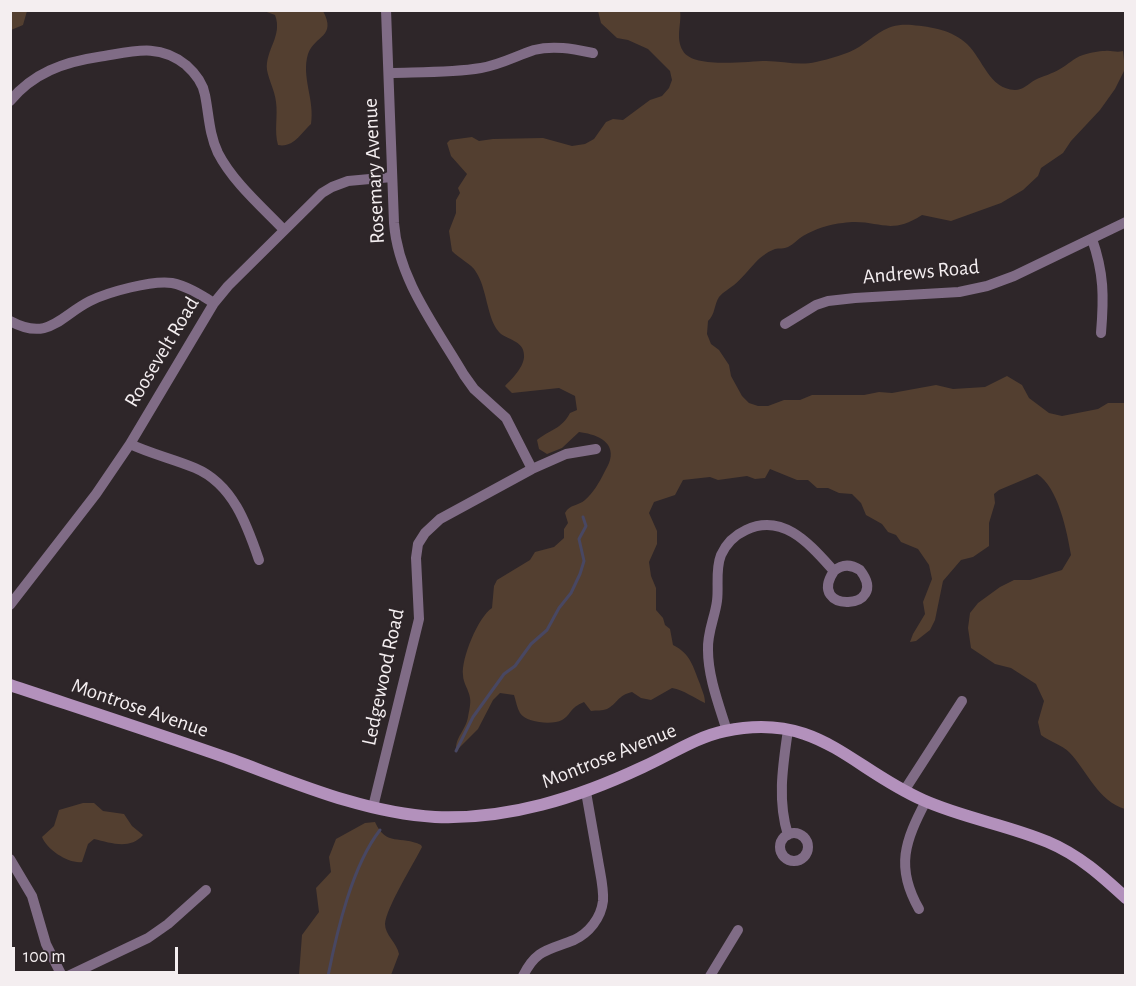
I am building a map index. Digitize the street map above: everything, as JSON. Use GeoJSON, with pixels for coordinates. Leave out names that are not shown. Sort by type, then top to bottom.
{"type":"FeatureCollection","features":[{"type":"Feature","properties":{"kind":"main road","name":"Montrose Avenue"},"geometry":{"type":"LineString","coordinates":[[10,685],[337,798],[424,816],[461,816],[526,809],[586,792],[704,738],[727,731],[755,727],[788,730],[810,735],[830,744],[904,791],[926,801],[1048,842],[1087,864],[1125,898]]}},
{"type":"Feature","properties":{"kind":"street","name":"Rosemary Avenue"},"geometry":{"type":"LineString","coordinates":[[386,10],[396,241],[402,264],[410,282],[470,384],[510,423],[532,469]]}},
{"type":"Feature","properties":{"kind":"street"},"geometry":{"type":"LineString","coordinates":[[389,73],[484,68],[534,50],[550,48],[593,52]]}},
{"type":"Feature","properties":{"kind":"street"},"geometry":{"type":"LineString","coordinates":[[10,101],[38,76],[70,63],[147,50],[166,52],[186,65],[198,78],[205,95],[210,132],[219,153],[241,185],[284,230]]}},
{"type":"Feature","properties":{"kind":"street","name":"Roosevelt Road"},"geometry":{"type":"LineString","coordinates":[[10,605],[89,503],[130,444],[214,303],[228,286],[322,193],[348,181],[392,177]]}},
{"type":"Feature","properties":{"kind":"street","name":"Andrews Road"},"geometry":{"type":"LineString","coordinates":[[785,324],[812,307],[828,301],[959,292],[987,286],[1014,276],[1125,222]]}},
{"type":"Feature","properties":{"kind":"street"},"geometry":{"type":"LineString","coordinates":[[1092,238],[1102,278],[1101,333]]}},
{"type":"Feature","properties":{"kind":"street"},"geometry":{"type":"LineString","coordinates":[[10,321],[30,328],[50,327],[95,299],[145,284],[161,282],[184,286],[214,303]]}},
{"type":"Feature","properties":{"kind":"street"},"geometry":{"type":"LineString","coordinates":[[130,444],[197,468],[214,479],[240,512],[259,560]]}},
{"type":"Feature","properties":{"kind":"street","name":"Ledgewood Road"},"geometry":{"type":"LineString","coordinates":[[373,807],[419,619],[416,558],[421,538],[429,527],[440,519],[532,469],[566,454],[596,449]]}},
{"type":"Feature","properties":{"kind":"street"},"geometry":{"type":"LineString","coordinates":[[727,731],[712,679],[708,651],[717,602],[719,562],[726,547],[737,535],[750,528],[768,524],[778,525],[802,537],[834,571]]}},
{"type":"Feature","properties":{"kind":"street"},"geometry":{"type":"LineString","coordinates":[[904,791],[962,701]]}},
{"type":"Feature","properties":{"kind":"street"},"geometry":{"type":"LineString","coordinates":[[788,730],[781,783],[784,821],[788,835]]}},
{"type":"Feature","properties":{"kind":"street"},"geometry":{"type":"LineString","coordinates":[[523,975],[539,953],[587,932],[600,911],[603,902],[602,885],[586,792]]}},
{"type":"Feature","properties":{"kind":"street"},"geometry":{"type":"LineString","coordinates":[[919,909],[908,885],[904,862],[908,839],[926,801]]}},
{"type":"Feature","properties":{"kind":"street"},"geometry":{"type":"LineString","coordinates":[[10,859],[32,896],[46,944],[62,975]]}},
{"type":"Feature","properties":{"kind":"street"},"geometry":{"type":"LineString","coordinates":[[68,975],[128,950],[148,939],[206,890]]}},
{"type":"Feature","properties":{"kind":"street"},"geometry":{"type":"LineString","coordinates":[[710,975],[738,930]]}},
{"type":"Feature","properties":{"kind":"shaded area"},"geometry":{"type":"Polygon","coordinates":[[[10,11],[27,11],[23,25],[11,30],[10,11]]]}},
{"type":"Feature","properties":{"kind":"shaded area"},"geometry":{"type":"Polygon","coordinates":[[[264,11],[323,11],[328,26],[311,48],[306,63],[311,124],[297,139],[284,145],[278,145],[275,98],[267,70],[277,23],[275,15],[264,11]]]}},
{"type":"Feature","properties":{"kind":"shaded area"},"geometry":{"type":"Polygon","coordinates":[[[598,11],[680,11],[679,41],[683,51],[689,57],[698,60],[721,63],[766,61],[810,63],[849,52],[883,30],[896,26],[912,25],[934,28],[961,39],[973,50],[993,79],[1006,88],[1015,90],[1057,71],[1083,55],[1100,51],[1123,51],[1125,69],[1115,89],[1100,110],[1063,153],[1041,168],[1038,176],[1023,190],[1001,203],[951,221],[922,215],[900,225],[855,222],[833,224],[812,231],[788,247],[768,252],[721,295],[708,321],[707,334],[711,344],[719,350],[729,365],[731,376],[742,396],[749,403],[758,406],[768,406],[784,400],[800,400],[812,395],[892,393],[936,385],[953,389],[985,387],[1007,376],[1022,385],[1029,398],[1049,413],[1062,416],[1098,409],[1108,403],[1125,403],[1125,809],[1100,793],[1069,752],[1041,735],[1038,722],[1044,701],[1036,684],[1011,668],[995,664],[971,648],[968,628],[970,613],[978,603],[1014,580],[1030,580],[1062,570],[1071,555],[1056,499],[1051,489],[1037,474],[994,494],[995,503],[989,523],[989,546],[973,557],[961,560],[943,581],[935,620],[930,630],[916,641],[910,642],[925,614],[923,602],[932,579],[929,565],[918,549],[901,542],[882,524],[866,515],[861,503],[852,494],[839,493],[828,488],[817,488],[808,480],[797,480],[770,469],[765,478],[755,479],[747,476],[718,480],[710,477],[683,480],[675,495],[654,502],[649,513],[657,531],[657,544],[649,562],[656,588],[656,610],[670,629],[673,645],[684,652],[691,662],[705,703],[672,688],[651,700],[641,698],[632,692],[624,695],[607,709],[591,711],[584,702],[576,706],[562,720],[546,723],[523,716],[514,695],[500,693],[493,700],[478,729],[456,751],[457,742],[467,722],[470,705],[463,678],[465,659],[476,629],[492,608],[494,586],[497,580],[530,560],[535,552],[554,547],[564,538],[564,529],[568,523],[565,513],[569,508],[585,500],[593,491],[608,465],[611,453],[602,439],[579,432],[562,448],[547,454],[539,449],[537,440],[559,426],[570,413],[577,410],[575,396],[559,388],[512,393],[505,386],[520,368],[524,359],[523,350],[518,343],[499,332],[492,319],[483,286],[476,272],[452,251],[449,231],[456,213],[456,200],[460,193],[458,188],[467,174],[451,156],[447,143],[450,140],[472,137],[479,141],[543,138],[572,146],[585,144],[594,139],[606,122],[613,119],[623,120],[650,100],[662,96],[672,80],[670,71],[648,49],[617,38],[601,23],[598,11]]]}},
{"type":"Feature","properties":{"kind":"shaded area"},"geometry":{"type":"Polygon","coordinates":[[[83,803],[94,803],[103,811],[124,814],[132,826],[143,835],[138,840],[126,844],[94,839],[88,844],[82,862],[65,858],[53,851],[42,837],[54,826],[59,810],[83,803]]]}},
{"type":"Feature","properties":{"kind":"shaded area"},"geometry":{"type":"Polygon","coordinates":[[[375,822],[379,830],[389,838],[414,842],[422,847],[395,897],[385,924],[399,954],[391,975],[299,975],[302,935],[319,912],[316,888],[331,872],[329,857],[336,839],[365,823],[375,822]]]}},
{"type":"Feature","properties":{"kind":"waterway"},"geometry":{"type":"LineString","coordinates":[[456,751],[473,717],[504,674],[515,666],[531,644],[547,630],[559,608],[571,593],[584,561],[579,539],[586,526],[583,517]]}},
{"type":"Feature","properties":{"kind":"waterway"},"geometry":{"type":"LineString","coordinates":[[328,976],[341,920],[354,880],[361,862],[380,830]]}}]}
